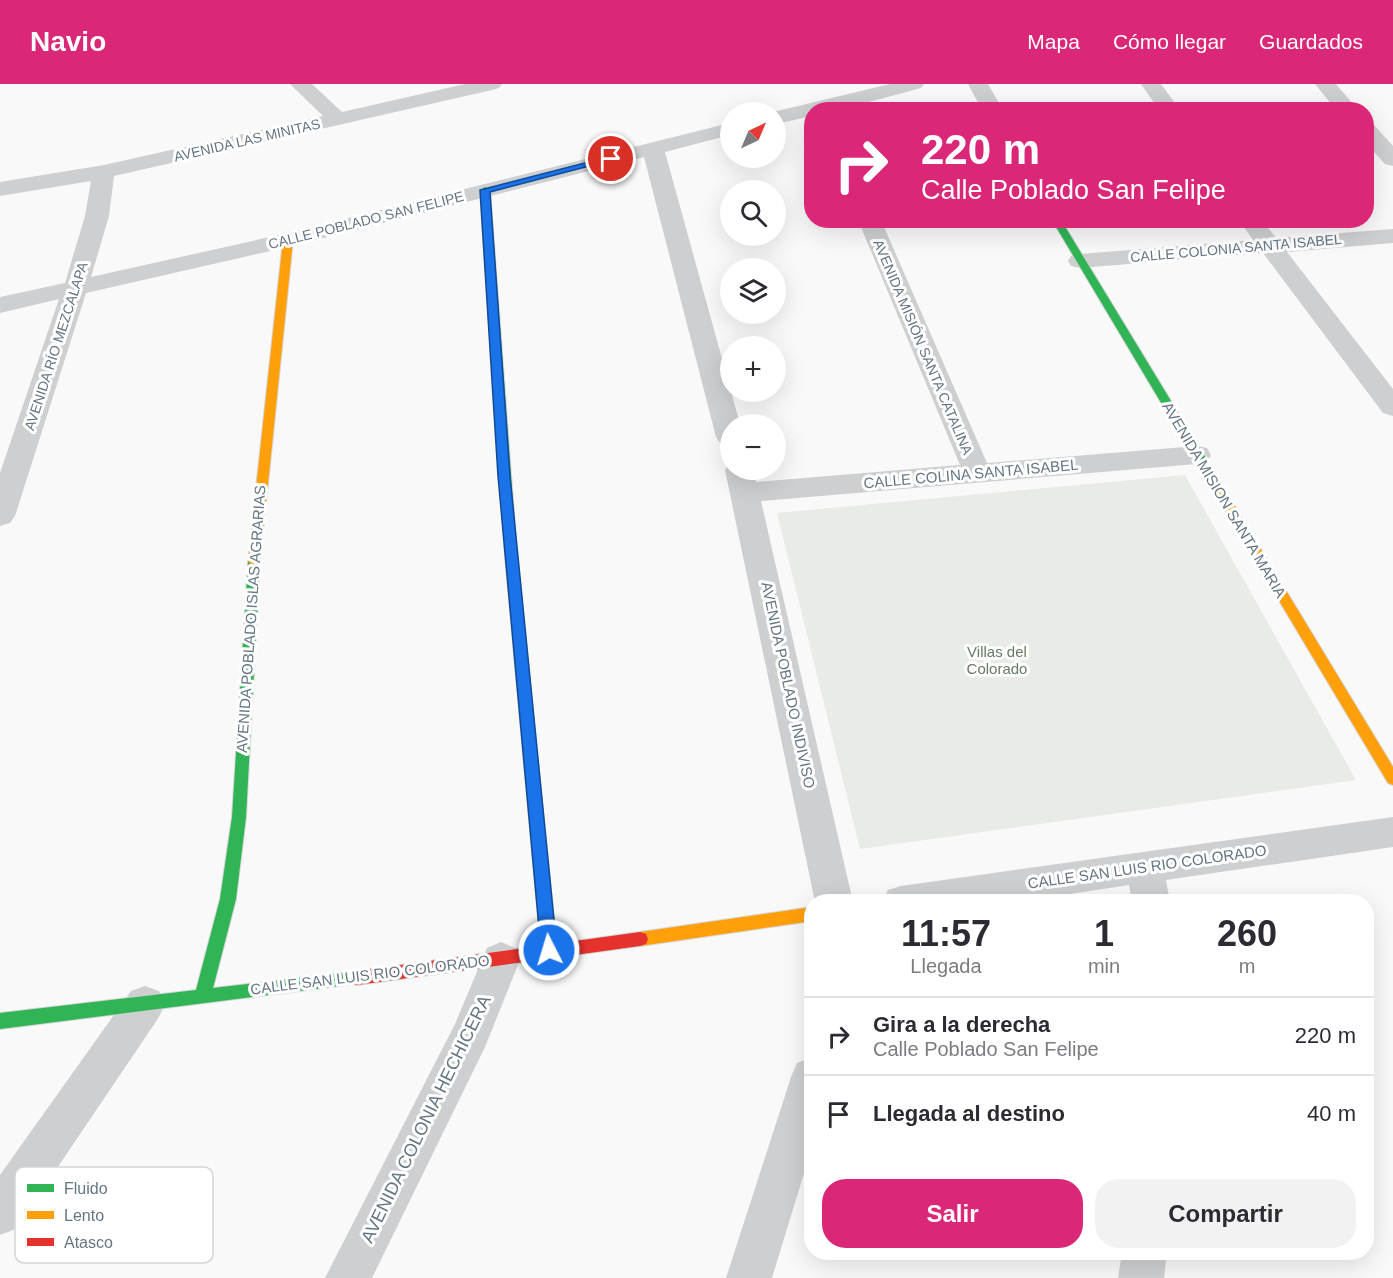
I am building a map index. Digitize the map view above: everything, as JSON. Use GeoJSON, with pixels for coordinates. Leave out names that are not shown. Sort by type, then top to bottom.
{"type":"FeatureCollection","features":[{"type":"Feature","properties":{"kind":"street"},"geometry":{"type":"LineString","coordinates":[[300,84],[338,118]]}},
{"type":"Feature","properties":{"kind":"street","name":"AVENIDA LAS MINITAS"},"geometry":{"type":"LineString","coordinates":[[0,189],[104,172],[492,84]]}},
{"type":"Feature","properties":{"kind":"street"},"geometry":{"type":"LineString","coordinates":[[844,102],[914,84]]}},
{"type":"Feature","properties":{"kind":"street"},"geometry":{"type":"LineString","coordinates":[[978,84],[988,102]]}},
{"type":"Feature","properties":{"kind":"street"},"geometry":{"type":"LineString","coordinates":[[1151,84],[1164,102]]}},
{"type":"Feature","properties":{"kind":"street"},"geometry":{"type":"LineString","coordinates":[[1325,84],[1341,102]]}},
{"type":"Feature","properties":{"kind":"street"},"geometry":{"type":"LineString","coordinates":[[786,116],[804,112]]}},
{"type":"Feature","properties":{"kind":"street","name":"CALLE POBLADO SAN FELIPE"},"geometry":{"type":"LineString","coordinates":[[0,305],[75,290],[288,240],[720,131]]}},
{"type":"Feature","properties":{"kind":"street"},"geometry":{"type":"LineString","coordinates":[[1374,139],[1393,159]]}},
{"type":"Feature","properties":{"kind":"street"},"geometry":{"type":"LineString","coordinates":[[653,148],[724,414]]}},
{"type":"Feature","properties":{"kind":"street","name":"AVENIDA RÍO MEZCALAPA"},"geometry":{"type":"LineString","coordinates":[[0,516],[75,290],[97,216],[104,172]]}},
{"type":"Feature","properties":{"kind":"street"},"geometry":{"type":"LineString","coordinates":[[485,190],[504,476],[549,950]]}},
{"type":"Feature","properties":{"kind":"street","name":"AVENIDA MISIÓN SANTA CATALINA"},"geometry":{"type":"LineString","coordinates":[[872,228],[977,473]]}},
{"type":"Feature","properties":{"kind":"street","name":"AVENIDA MISION SANTA MARIA"},"geometry":{"type":"LineString","coordinates":[[1061,228],[1393,779]]}},
{"type":"Feature","properties":{"kind":"street"},"geometry":{"type":"LineString","coordinates":[[1256,228],[1393,407]]}},
{"type":"Feature","properties":{"kind":"street","name":"CALLE COLONIA SANTA ISABEL"},"geometry":{"type":"LineString","coordinates":[[1080,261],[1393,236]]}},
{"type":"Feature","properties":{"kind":"street","name":"AVENIDA POBLADO ISLAS AGRARIAS"},"geometry":{"type":"LineString","coordinates":[[203,996],[228,899],[239,817],[256,520],[288,240]]}},
{"type":"Feature","properties":{"kind":"street","name":"CALLE COLINA SANTA ISABEL"},"geometry":{"type":"LineString","coordinates":[[742,481],[977,473],[1197,455]]}},
{"type":"Feature","properties":{"kind":"street","name":"AVENIDA POBLADO INDIVISO"},"geometry":{"type":"LineString","coordinates":[[742,481],[832,894]]}},
{"type":"Feature","properties":{"kind":"street","name":"CALLE SAN LUIS RIO COLORADO"},"geometry":{"type":"LineString","coordinates":[[1011,894],[1148,884],[1393,832]]}},
{"type":"Feature","properties":{"kind":"street","name":"CALLE SAN LUIS RIO COLORADO"},"geometry":{"type":"LineString","coordinates":[[0,1021],[501,960],[549,950],[804,915]]}},
{"type":"Feature","properties":{"kind":"street","name":"AVENIDA COLONIA HECHICERA"},"geometry":{"type":"LineString","coordinates":[[348,1278],[471,1034],[501,960]]}},
{"type":"Feature","properties":{"kind":"street"},"geometry":{"type":"LineString","coordinates":[[32,1167],[145,1004]]}},
{"type":"Feature","properties":{"kind":"street"},"geometry":{"type":"LineString","coordinates":[[749,1278],[804,1103]]}},
{"type":"Feature","properties":{"kind":"street"},"geometry":{"type":"LineString","coordinates":[[0,1213],[15,1191]]}},
{"type":"Feature","properties":{"kind":"street"},"geometry":{"type":"LineString","coordinates":[[1141,1278],[1144,1260]]}},
{"type":"Feature","properties":{"kind":"green space","name":"Villas del Colorado"},"geometry":{"type":"Polygon","coordinates":[[[1185,475],[1356,780],[860,849],[777,513],[1185,475]]]}},
{"type":"Feature","properties":{"kind":"traffic: fast"},"geometry":{"type":"LineString","coordinates":[[485,190],[511,555]]}},
{"type":"Feature","properties":{"kind":"traffic: fast"},"geometry":{"type":"LineString","coordinates":[[1061,228],[1210,475]]}},
{"type":"Feature","properties":{"kind":"traffic: fast"},"geometry":{"type":"LineString","coordinates":[[203,996],[228,899],[239,817],[254,562]]}},
{"type":"Feature","properties":{"kind":"traffic: fast"},"geometry":{"type":"LineString","coordinates":[[0,1021],[357,978]]}},
{"type":"Feature","properties":{"kind":"traffic: slow"},"geometry":{"type":"LineString","coordinates":[[254,562],[288,240]]}},
{"type":"Feature","properties":{"kind":"traffic: slow"},"geometry":{"type":"LineString","coordinates":[[1210,475],[1393,779]]}},
{"type":"Feature","properties":{"kind":"traffic: slow"},"geometry":{"type":"LineString","coordinates":[[511,555],[549,950]]}},
{"type":"Feature","properties":{"kind":"traffic: slow"},"geometry":{"type":"LineString","coordinates":[[640,939],[804,915]]}},
{"type":"Feature","properties":{"kind":"traffic: jam"},"geometry":{"type":"LineString","coordinates":[[357,978],[640,939]]}},
{"type":"Feature","properties":{"kind":"route"},"geometry":{"type":"LineString","coordinates":[[549,950],[504,476],[485,190],[611,159]]}}]}
